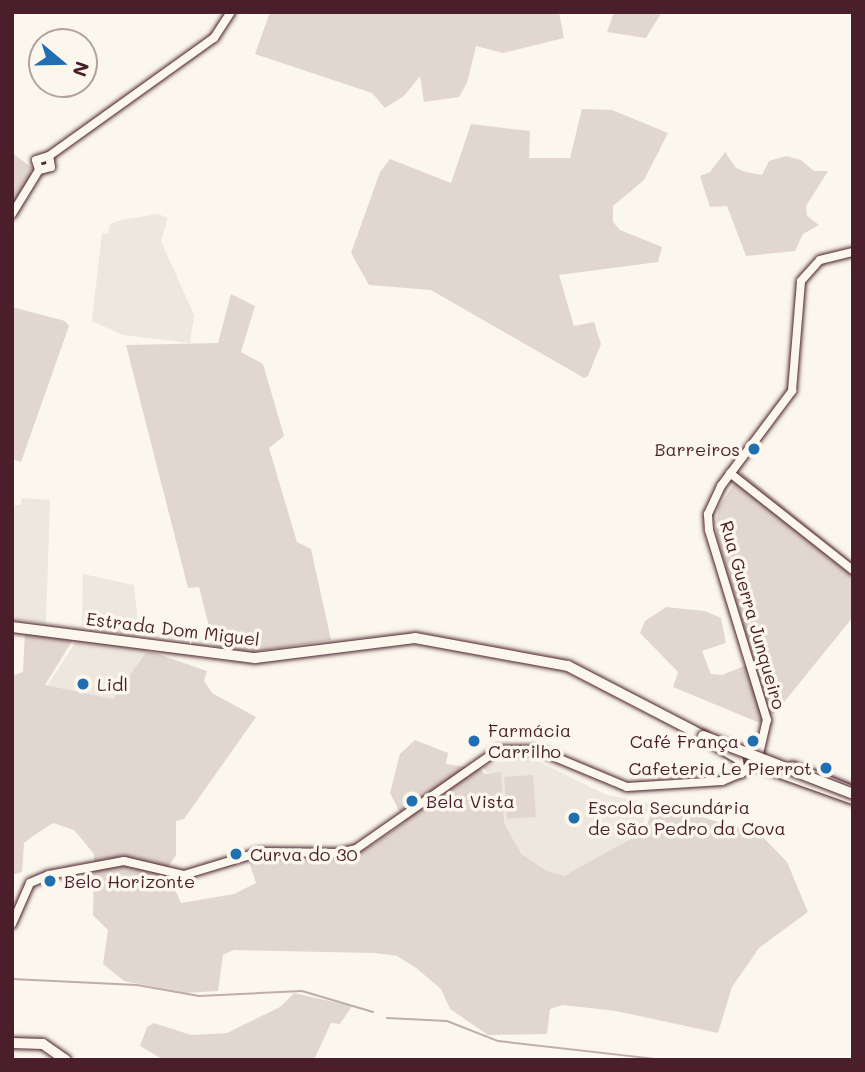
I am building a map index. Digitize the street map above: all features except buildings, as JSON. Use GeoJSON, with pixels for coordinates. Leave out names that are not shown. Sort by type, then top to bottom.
{"type":"FeatureCollection","features":[{"type":"Feature","properties":{"kind":"main road","name":"Estrada Dom Miguel"},"geometry":{"type":"LineString","coordinates":[[12,627],[240,658],[415,638],[568,666],[703,736],[853,792]]}},
{"type":"Feature","properties":{"kind":"main road"},"geometry":{"type":"LineString","coordinates":[[12,1043],[43,1044],[66,1060]]}},
{"type":"Feature","properties":{"kind":"street"},"geometry":{"type":"LineString","coordinates":[[12,214],[40,170],[36,160],[49,156],[214,38],[231,12]]}},
{"type":"Feature","properties":{"kind":"street","name":"Rua Guerra Junqueiro"},"geometry":{"type":"LineString","coordinates":[[759,754],[767,720],[709,530],[713,499],[792,391],[801,281],[820,260],[853,252]]}},
{"type":"Feature","properties":{"kind":"street"},"geometry":{"type":"LineString","coordinates":[[730,473],[853,570]]}},
{"type":"Feature","properties":{"kind":"street","name":"Estrada Dom Miguel"},"geometry":{"type":"LineString","coordinates":[[689,729],[853,792]]}},
{"type":"Feature","properties":{"kind":"street","name":"Estrada Dom Miguel"},"geometry":{"type":"LineString","coordinates":[[689,729],[701,741],[739,760],[853,800]]}},
{"type":"Feature","properties":{"kind":"street"},"geometry":{"type":"LineString","coordinates":[[12,924],[30,883],[62,872],[124,861],[184,875],[260,852],[339,853],[356,849],[498,750],[538,750],[627,787],[711,783],[741,774],[759,754]]}},
{"type":"Feature","properties":{"kind":"street"},"geometry":{"type":"LineString","coordinates":[[739,760],[741,774]]}},
{"type":"Feature","properties":{"kind":"shaded area"},"geometry":{"type":"Polygon","coordinates":[[[270,12],[559,12],[564,38],[503,53],[476,46],[467,83],[459,97],[424,102],[420,76],[404,96],[385,108],[372,93],[255,54],[270,12]]]}},
{"type":"Feature","properties":{"kind":"shaded area"},"geometry":{"type":"Polygon","coordinates":[[[614,12],[662,12],[646,38],[607,32],[614,12]]]}},
{"type":"Feature","properties":{"kind":"shaded area"},"geometry":{"type":"Polygon","coordinates":[[[582,109],[612,110],[668,133],[644,180],[613,206],[613,222],[620,230],[662,247],[658,262],[559,275],[574,326],[594,322],[601,344],[588,376],[584,378],[431,290],[369,285],[351,253],[380,172],[390,159],[451,183],[471,124],[530,131],[529,158],[570,158],[582,109]]]}},
{"type":"Feature","properties":{"kind":"shaded area"},"geometry":{"type":"Polygon","coordinates":[[[725,152],[736,168],[762,175],[769,161],[786,156],[801,160],[814,171],[828,171],[806,206],[807,216],[819,225],[803,234],[795,251],[746,256],[727,206],[710,207],[700,176],[710,172],[725,152]]]}},
{"type":"Feature","properties":{"kind":"shaded area"},"geometry":{"type":"Polygon","coordinates":[[[12,153],[31,167],[31,177],[12,210],[12,153]]]}},
{"type":"Feature","properties":{"kind":"shaded area"},"geometry":{"type":"Polygon","coordinates":[[[158,214],[168,218],[161,241],[194,315],[190,343],[123,335],[92,321],[102,233],[108,234],[110,224],[121,220],[158,214]]]}},
{"type":"Feature","properties":{"kind":"shaded area"},"geometry":{"type":"Polygon","coordinates":[[[231,294],[255,306],[241,352],[263,364],[284,436],[269,448],[297,542],[311,549],[331,640],[251,652],[214,646],[199,587],[188,588],[126,345],[218,343],[231,294]]]}},
{"type":"Feature","properties":{"kind":"shaded area"},"geometry":{"type":"Polygon","coordinates":[[[12,307],[65,321],[69,326],[21,462],[12,459],[12,307]]]}},
{"type":"Feature","properties":{"kind":"shaded area"},"geometry":{"type":"Polygon","coordinates":[[[742,472],[853,563],[853,617],[776,712],[760,723],[673,687],[678,672],[640,633],[645,621],[666,607],[705,611],[721,618],[726,643],[702,651],[711,674],[722,675],[754,662],[716,536],[718,508],[742,472]]]}},
{"type":"Feature","properties":{"kind":"shaded area"},"geometry":{"type":"Polygon","coordinates":[[[22,498],[50,500],[46,623],[12,620],[12,505],[21,505],[22,498]]]}},
{"type":"Feature","properties":{"kind":"shaded area"},"geometry":{"type":"Polygon","coordinates":[[[83,574],[134,585],[139,636],[82,628],[83,574]]]}},
{"type":"Feature","properties":{"kind":"shaded area"},"geometry":{"type":"Polygon","coordinates":[[[25,632],[74,638],[45,685],[113,699],[146,652],[155,653],[207,671],[204,681],[212,693],[256,717],[184,819],[176,821],[176,855],[166,870],[181,903],[234,894],[256,883],[249,862],[275,853],[341,860],[374,844],[405,822],[390,793],[400,754],[415,740],[448,753],[446,764],[480,769],[485,774],[501,772],[504,823],[521,854],[547,871],[564,876],[645,831],[652,810],[681,811],[760,834],[787,862],[808,912],[759,948],[732,987],[718,1033],[616,1011],[563,1005],[550,1009],[547,1034],[488,1035],[450,1009],[441,989],[416,968],[397,956],[375,953],[234,950],[223,955],[218,991],[185,993],[124,981],[103,964],[108,930],[93,915],[94,854],[74,830],[53,823],[33,836],[24,843],[22,872],[12,875],[12,676],[23,672],[25,632]]]}},
{"type":"Feature","properties":{"kind":"shaded area"},"geometry":{"type":"Polygon","coordinates":[[[77,640],[147,650],[113,700],[47,686],[77,640]]]}},
{"type":"Feature","properties":{"kind":"shaded area","name":"Escola Secundária de São Pedro da Cova"},"geometry":{"type":"Polygon","coordinates":[[[518,757],[533,759],[607,795],[649,803],[641,833],[562,881],[539,875],[503,835],[498,774],[487,773],[484,767],[518,757]]]}},
{"type":"Feature","properties":{"kind":"shaded area"},"geometry":{"type":"Polygon","coordinates":[[[533,775],[536,817],[507,819],[504,777],[533,775]]]}},
{"type":"Feature","properties":{"kind":"shaded area"},"geometry":{"type":"Polygon","coordinates":[[[294,993],[352,1006],[340,1024],[331,1023],[314,1060],[164,1060],[140,1046],[147,1027],[154,1023],[191,1035],[227,1033],[280,1007],[294,993]]]}},
{"type":"Feature","properties":{"kind":"waterway"},"geometry":{"type":"LineString","coordinates":[[12,979],[137,985],[199,996],[302,991],[373,1012]]}},
{"type":"Feature","properties":{"kind":"waterway"},"geometry":{"type":"LineString","coordinates":[[387,1018],[447,1021],[498,1041],[666,1060]]}},
{"type":"Feature","properties":{"kind":"place","name":"Barreiros"},"geometry":{"type":"Point","coordinates":[754,449]}},
{"type":"Feature","properties":{"kind":"place","name":"Lidl"},"geometry":{"type":"Point","coordinates":[83,684]}},
{"type":"Feature","properties":{"kind":"place","name":"Farmácia Carrilho"},"geometry":{"type":"Point","coordinates":[474,741]}},
{"type":"Feature","properties":{"kind":"place","name":"Café França"},"geometry":{"type":"Point","coordinates":[753,741]}},
{"type":"Feature","properties":{"kind":"place","name":"Cafeteria Le Pierrot"},"geometry":{"type":"Point","coordinates":[826,768]}},
{"type":"Feature","properties":{"kind":"place","name":"Bela Vista"},"geometry":{"type":"Point","coordinates":[412,801]}},
{"type":"Feature","properties":{"kind":"place","name":"Escola Secundária de São Pedro da Cova"},"geometry":{"type":"Point","coordinates":[574,818]}},
{"type":"Feature","properties":{"kind":"place","name":"Curva do 30"},"geometry":{"type":"Point","coordinates":[236,854]}},
{"type":"Feature","properties":{"kind":"place","name":"Belo Horizonte"},"geometry":{"type":"Point","coordinates":[50,881]}}]}
